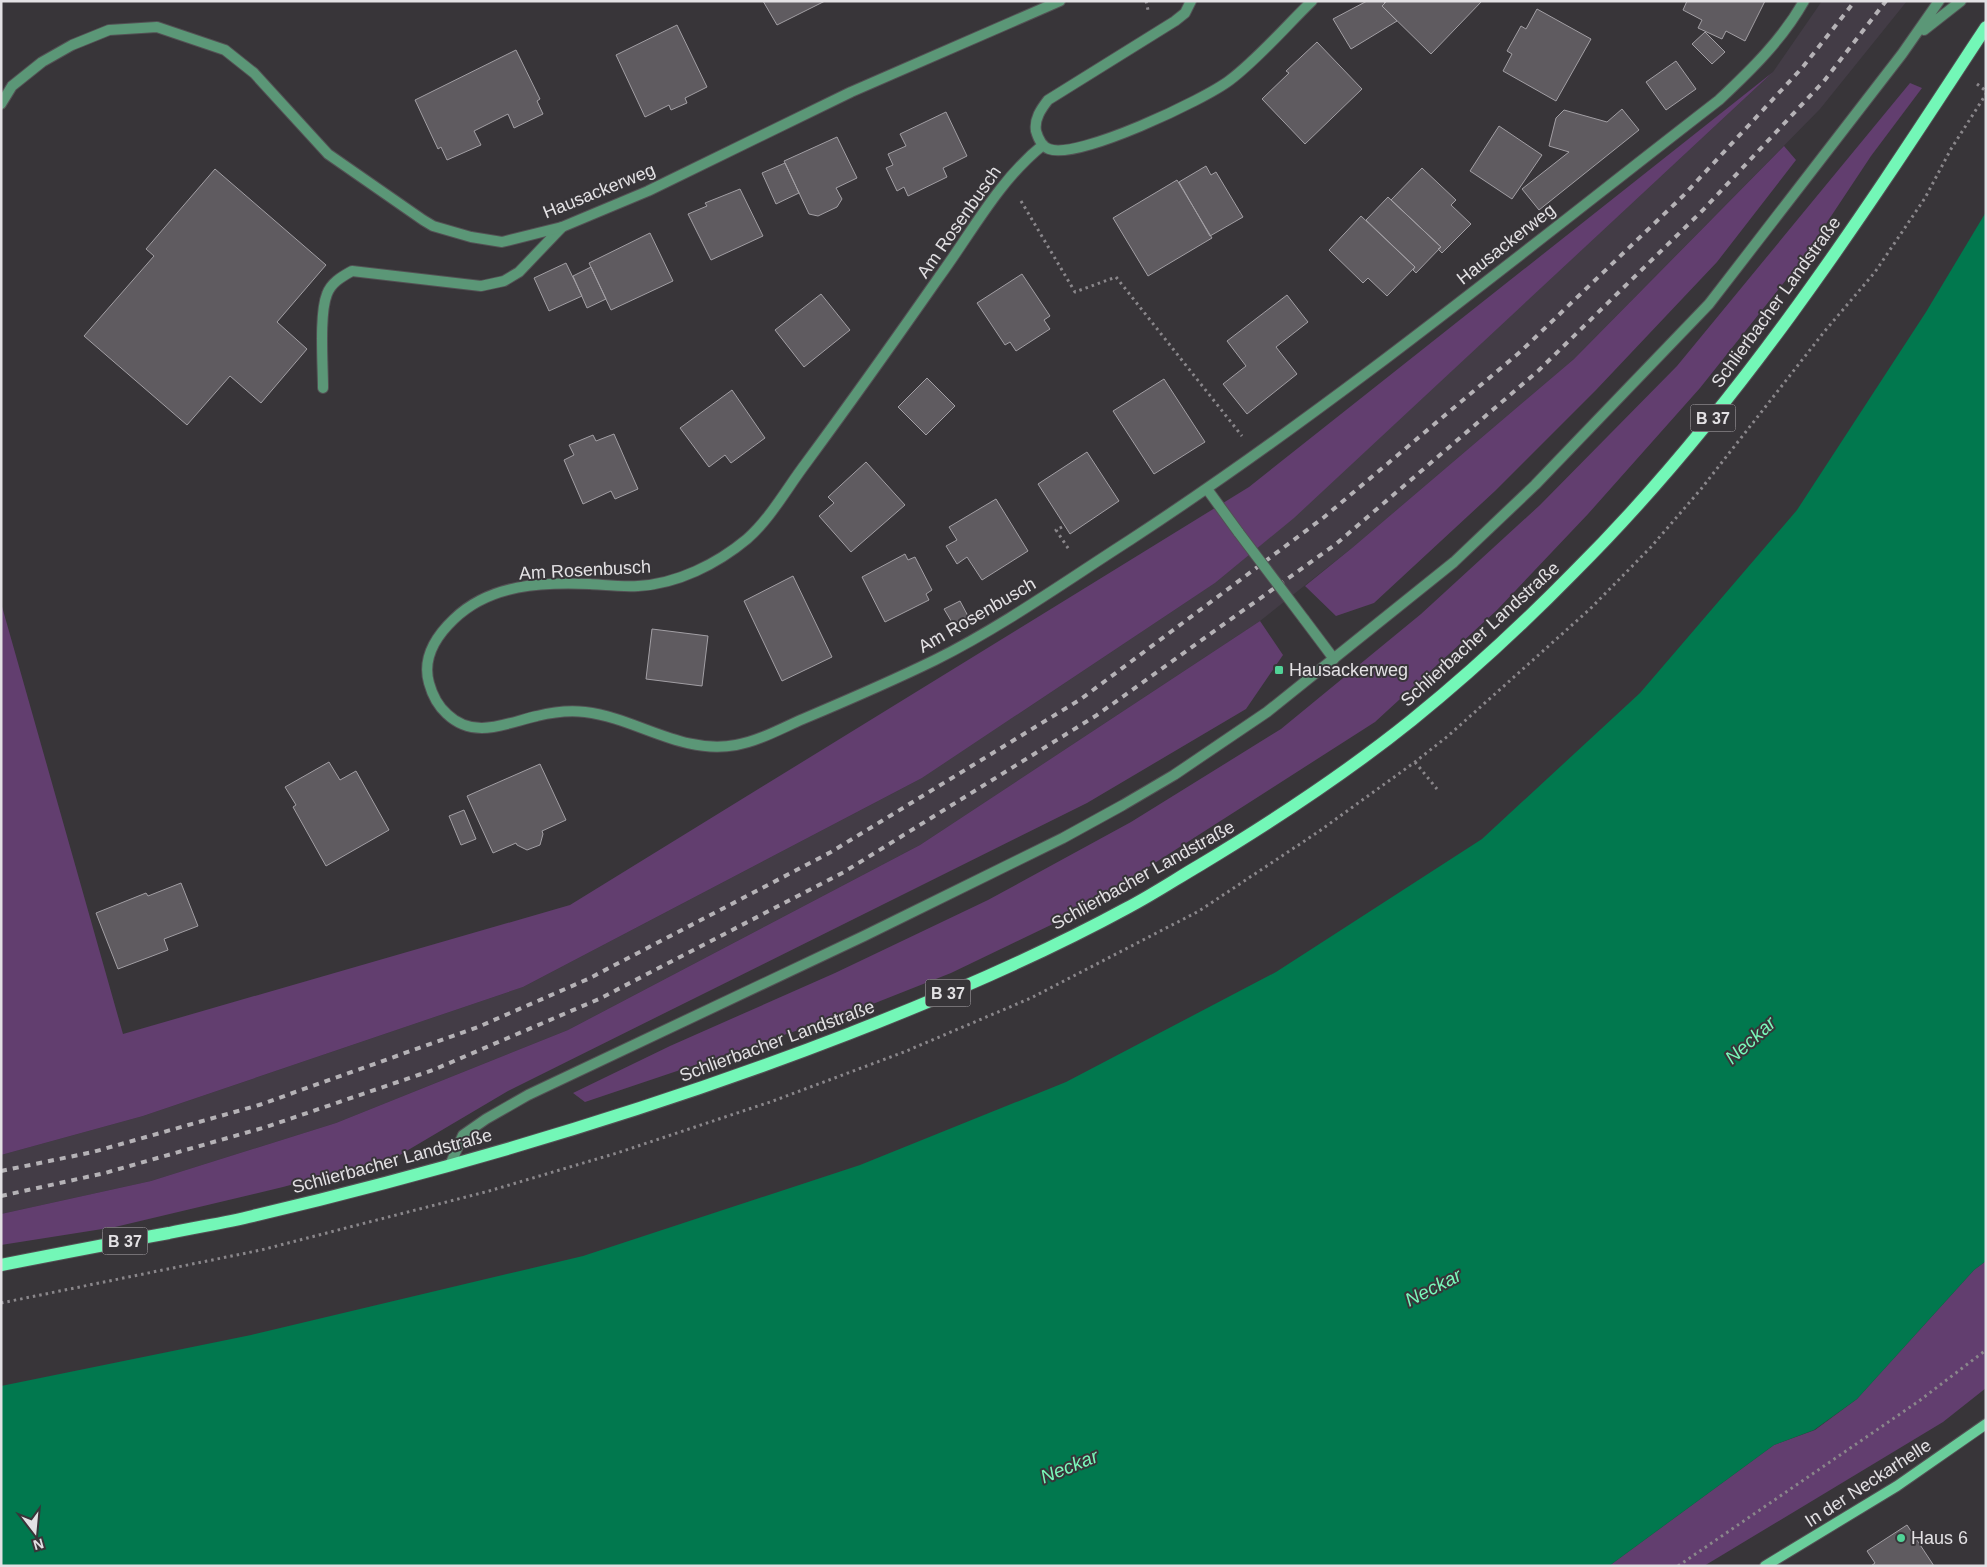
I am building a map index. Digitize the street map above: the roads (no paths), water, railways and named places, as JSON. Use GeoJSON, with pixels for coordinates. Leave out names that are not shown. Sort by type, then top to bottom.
{"type":"FeatureCollection","features":[{"type":"Feature","properties":{"kind":"main road","name":"Schlierbacher Landstraße"},"geometry":{"type":"LineString","coordinates":[[1,1265],[248,1218],[450,1165],[642,1108],[762,1067],[914,1008],[1016,964],[1129,907],[1260,829],[1332,780],[1412,720],[1501,644],[1578,569],[1666,474],[1716,414],[1802,300],[1986,27]]}},
{"type":"Feature","properties":{"kind":"main road","name":"In der Neckarhelle"},"geometry":{"type":"LineString","coordinates":[[1765,1566],[1897,1486],[1986,1424]]}},
{"type":"Feature","properties":{"kind":"street","name":"Hausackerweg"},"geometry":{"type":"LineString","coordinates":[[1,104],[12,86],[42,62],[72,45],[109,30],[157,27],[225,50],[254,73],[328,154],[433,226],[470,237],[502,242],[562,227],[648,191],[850,92],[1060,1]]}},
{"type":"Feature","properties":{"kind":"street"},"geometry":{"type":"LineString","coordinates":[[1191,1],[1185,13],[1175,21],[1048,100],[1037,117],[1036,126],[1039,139],[1043,145],[1049,149],[1059,151],[1095,143],[1176,110],[1215,90],[1237,74],[1312,1]]}},
{"type":"Feature","properties":{"kind":"street","name":"Hausackerweg"},"geometry":{"type":"LineString","coordinates":[[1207,490],[1417,334],[1719,100],[1758,63],[1792,22],[1804,1]]}},
{"type":"Feature","properties":{"kind":"street"},"geometry":{"type":"LineString","coordinates":[[450,1165],[463,1136],[486,1119],[528,1095],[872,932],[1063,838],[1174,774],[1267,712],[1454,562],[1535,485],[1709,304],[1914,38],[1939,1]]}},
{"type":"Feature","properties":{"kind":"street"},"geometry":{"type":"LineString","coordinates":[[1914,38],[1961,1]]}},
{"type":"Feature","properties":{"kind":"street","name":"Am Rosenbusch"},"geometry":{"type":"LineString","coordinates":[[1043,145],[1007,179],[835,424],[750,536],[714,562],[664,582],[636,587],[535,584],[507,590],[475,604],[454,618],[435,641],[429,653],[426,665],[427,675],[434,697],[449,717],[466,727],[476,729],[490,728],[534,716],[569,711],[605,716],[658,736],[700,746],[736,745],[755,740],[940,657],[1020,611],[1207,490]]}},
{"type":"Feature","properties":{"kind":"street"},"geometry":{"type":"LineString","coordinates":[[323,388],[323,311],[327,294],[338,279],[352,271],[481,286],[504,281],[519,272],[562,227]]}},
{"type":"Feature","properties":{"kind":"street"},"geometry":{"type":"LineString","coordinates":[[1207,490],[1334,659]]}},
{"type":"Feature","properties":{"kind":"water","name":"Neckar"},"geometry":{"type":"Polygon","coordinates":[[[1986,212],[1986,1261],[1974,1270],[1857,1399],[1814,1430],[1774,1445],[1609,1566],[1,1566],[1,1386],[251,1335],[583,1256],[860,1165],[1066,1082],[1276,972],[1482,839],[1640,693],[1797,510],[1926,312],[1986,212]]]}},
{"type":"Feature","properties":{"kind":"railway"},"geometry":{"type":"LineString","coordinates":[[1,1171],[93,1152],[259,1105],[478,1027],[588,979],[831,852],[1081,699],[1323,518],[1520,352],[1683,196],[1802,68],[1855,1]]}},
{"type":"Feature","properties":{"kind":"railway"},"geometry":{"type":"LineString","coordinates":[[1,1196],[105,1173],[266,1127],[433,1070],[599,999],[844,872],[1097,715],[1336,544],[1538,371],[1703,210],[1824,81],[1886,1]]}},
{"type":"Feature","properties":{"kind":"place","name":"Hausackerweg"},"geometry":{"type":"Point","coordinates":[1279,670]}},
{"type":"Feature","properties":{"kind":"place","name":"Haus 6"},"geometry":{"type":"Point","coordinates":[1901,1538]}}]}
